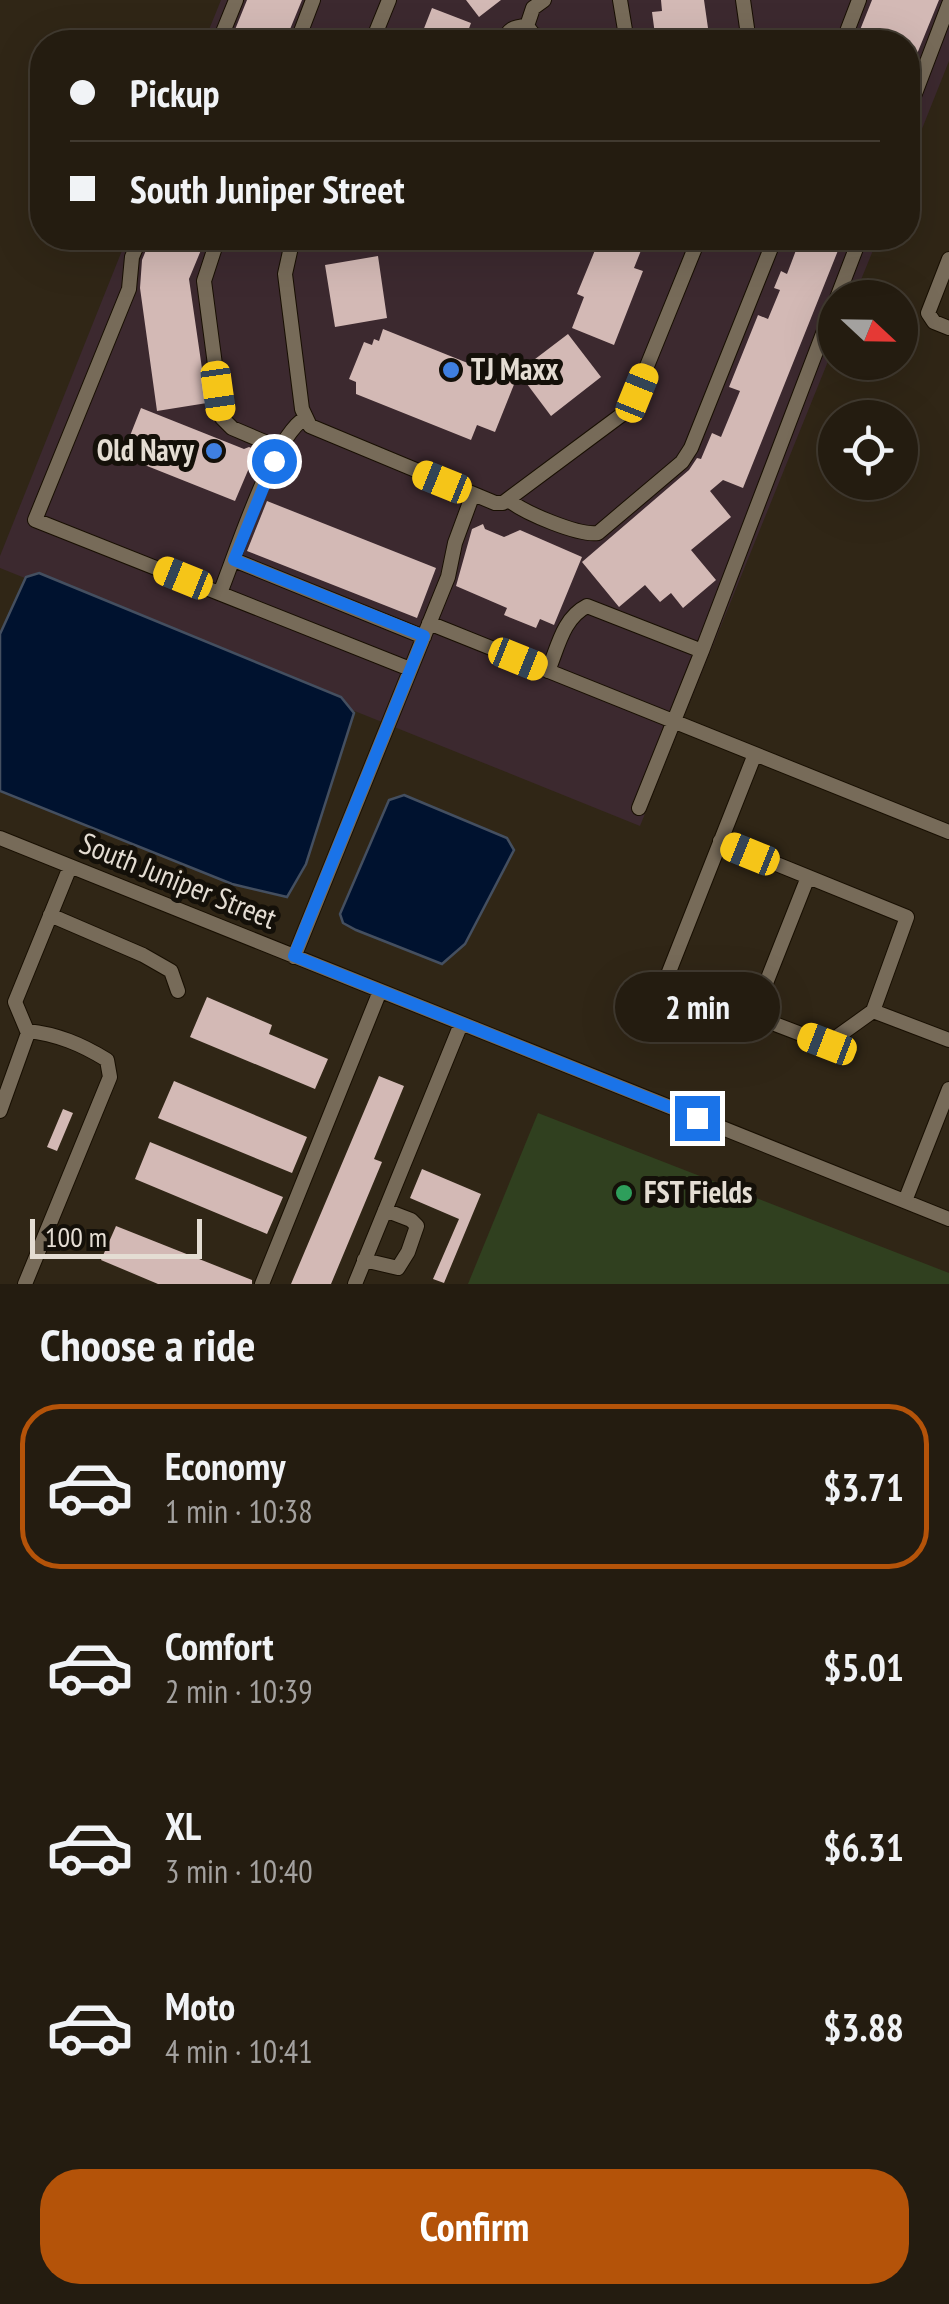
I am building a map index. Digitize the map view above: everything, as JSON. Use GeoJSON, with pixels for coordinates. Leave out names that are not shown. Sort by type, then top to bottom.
{"type":"FeatureCollection","features":[{"type":"Feature","properties":{"kind":"street"},"geometry":{"type":"LineString","coordinates":[[224,30],[236,0]]}},
{"type":"Feature","properties":{"kind":"street"},"geometry":{"type":"LineString","coordinates":[[302,30],[314,0]]}},
{"type":"Feature","properties":{"kind":"street"},"geometry":{"type":"LineString","coordinates":[[377,30],[389,0]]}},
{"type":"Feature","properties":{"kind":"street"},"geometry":{"type":"LineString","coordinates":[[527,26],[532,8],[544,0]]}},
{"type":"Feature","properties":{"kind":"street"},"geometry":{"type":"LineString","coordinates":[[620,0],[625,30]]}},
{"type":"Feature","properties":{"kind":"street"},"geometry":{"type":"LineString","coordinates":[[743,0],[747,30]]}},
{"type":"Feature","properties":{"kind":"street"},"geometry":{"type":"LineString","coordinates":[[848,30],[859,0]]}},
{"type":"Feature","properties":{"kind":"street"},"geometry":{"type":"LineString","coordinates":[[920,80],[949,4]]}},
{"type":"Feature","properties":{"kind":"street"},"geometry":{"type":"LineString","coordinates":[[510,30],[527,26]]}},
{"type":"Feature","properties":{"kind":"street"},"geometry":{"type":"LineString","coordinates":[[527,26],[530,30]]}},
{"type":"Feature","properties":{"kind":"street"},"geometry":{"type":"LineString","coordinates":[[135,250],[128,289],[35,520],[410,669]]}},
{"type":"Feature","properties":{"kind":"street"},"geometry":{"type":"LineString","coordinates":[[214,250],[204,281],[222,418],[232,428],[279,448]]}},
{"type":"Feature","properties":{"kind":"street"},"geometry":{"type":"LineString","coordinates":[[290,250],[285,274],[305,418],[318,432],[495,503],[510,501],[632,403],[694,250]]}},
{"type":"Feature","properties":{"kind":"street"},"geometry":{"type":"LineString","coordinates":[[510,501],[582,532],[598,533],[682,462],[770,250]]}},
{"type":"Feature","properties":{"kind":"street"},"geometry":{"type":"LineString","coordinates":[[844,280],[855,250]]}},
{"type":"Feature","properties":{"kind":"street"},"geometry":{"type":"LineString","coordinates":[[949,259],[928,313],[934,322],[949,328]]}},
{"type":"Feature","properties":{"kind":"street"},"geometry":{"type":"LineString","coordinates":[[639,808],[818,347]]}},
{"type":"Feature","properties":{"kind":"street"},"geometry":{"type":"LineString","coordinates":[[220,593],[279,448],[305,418]]}},
{"type":"Feature","properties":{"kind":"street"},"geometry":{"type":"LineString","coordinates":[[294,956],[426,630],[473,494]]}},
{"type":"Feature","properties":{"kind":"street"},"geometry":{"type":"LineString","coordinates":[[234,560],[548,671],[949,832]]}},
{"type":"Feature","properties":{"kind":"street"},"geometry":{"type":"LineString","coordinates":[[548,671],[568,622],[587,606],[702,651]]}},
{"type":"Feature","properties":{"kind":"street"},"geometry":{"type":"LineString","coordinates":[[646,1032],[756,754]]}},
{"type":"Feature","properties":{"kind":"street","name":"South Juniper Street"},"geometry":{"type":"LineString","coordinates":[[0,838],[949,1219]]}},
{"type":"Feature","properties":{"kind":"street"},"geometry":{"type":"LineString","coordinates":[[665,982],[827,1044],[872,1010],[906,917],[720,842]]}},
{"type":"Feature","properties":{"kind":"street"},"geometry":{"type":"LineString","coordinates":[[0,1110],[27,1031],[15,1002],[70,867]]}},
{"type":"Feature","properties":{"kind":"street"},"geometry":{"type":"LineString","coordinates":[[753,1016],[808,877]]}},
{"type":"Feature","properties":{"kind":"street"},"geometry":{"type":"LineString","coordinates":[[50,915],[157,963],[171,972],[178,991]]}},
{"type":"Feature","properties":{"kind":"street"},"geometry":{"type":"LineString","coordinates":[[262,1284],[380,991]]}},
{"type":"Feature","properties":{"kind":"street"},"geometry":{"type":"LineString","coordinates":[[872,1010],[949,1040]]}},
{"type":"Feature","properties":{"kind":"street"},"geometry":{"type":"LineString","coordinates":[[355,1284],[461,1024]]}},
{"type":"Feature","properties":{"kind":"street"},"geometry":{"type":"LineString","coordinates":[[25,1284],[110,1077],[106,1060],[87,1047],[53,1033],[27,1031]]}},
{"type":"Feature","properties":{"kind":"street"},"geometry":{"type":"LineString","coordinates":[[905,1201],[949,1089]]}},
{"type":"Feature","properties":{"kind":"street"},"geometry":{"type":"LineString","coordinates":[[364,1260],[383,1268],[398,1268],[408,1252],[417,1226],[385,1210]]}},
{"type":"Feature","properties":{"kind":"shaded area"},"geometry":{"type":"Polygon","coordinates":[[[221,0],[949,0],[949,61],[920,134],[920,30],[209,30],[221,0]]]}},
{"type":"Feature","properties":{"kind":"shaded area"},"geometry":{"type":"Polygon","coordinates":[[[122,250],[873,250],[861,280],[818,280],[820,380],[640,826],[0,568],[0,556],[122,250]]]}},
{"type":"Feature","properties":{"kind":"green space","name":"FST Fields"},"geometry":{"type":"Polygon","coordinates":[[[538,1113],[949,1273],[949,1284],[468,1284],[538,1113]]]}},
{"type":"Feature","properties":{"kind":"water"},"geometry":{"type":"Polygon","coordinates":[[[39,573],[341,697],[354,713],[306,864],[287,897],[232,884],[0,791],[0,634],[26,577],[39,573]]]}},
{"type":"Feature","properties":{"kind":"water"},"geometry":{"type":"Polygon","coordinates":[[[404,795],[507,838],[514,850],[465,944],[442,964],[356,930],[343,923],[340,914],[389,800],[404,795]]]}},
{"type":"Feature","properties":{"kind":"building"},"geometry":{"type":"Polygon","coordinates":[[[247,0],[302,0],[290,30],[235,30],[247,0]]]}},
{"type":"Feature","properties":{"kind":"building"},"geometry":{"type":"Polygon","coordinates":[[[466,0],[501,0],[479,17],[466,0]]]}},
{"type":"Feature","properties":{"kind":"building"},"geometry":{"type":"Polygon","coordinates":[[[661,0],[704,0],[708,30],[654,30],[652,12],[662,11],[661,0]]]}},
{"type":"Feature","properties":{"kind":"building"},"geometry":{"type":"Polygon","coordinates":[[[872,0],[939,0],[920,47],[920,30],[860,30],[872,0]]]}},
{"type":"Feature","properties":{"kind":"building"},"geometry":{"type":"Polygon","coordinates":[[[432,8],[471,23],[468,30],[423,30],[432,8]]]}},
{"type":"Feature","properties":{"kind":"building"},"geometry":{"type":"Polygon","coordinates":[[[146,250],[201,250],[189,279],[207,403],[157,411],[140,288],[146,250]]]}},
{"type":"Feature","properties":{"kind":"building"},"geometry":{"type":"Polygon","coordinates":[[[595,250],[641,250],[634,268],[643,271],[614,345],[572,328],[584,297],[577,294],[595,250]]]}},
{"type":"Feature","properties":{"kind":"building"},"geometry":{"type":"Polygon","coordinates":[[[796,250],[838,250],[826,280],[818,280],[818,301],[743,488],[723,480],[710,491],[731,517],[691,550],[716,580],[683,608],[671,593],[660,602],[645,585],[619,607],[582,562],[689,470],[697,458],[701,459],[712,433],[721,437],[740,391],[729,387],[758,315],[768,319],[780,290],[774,288],[781,271],[787,274],[796,250]]]}},
{"type":"Feature","properties":{"kind":"building"},"geometry":{"type":"Polygon","coordinates":[[[378,256],[387,318],[335,327],[325,265],[378,256]]]}},
{"type":"Feature","properties":{"kind":"building"},"geometry":{"type":"Polygon","coordinates":[[[383,329],[515,382],[495,432],[477,425],[471,440],[356,394],[356,382],[349,379],[364,342],[372,345],[374,339],[379,341],[383,329]]]}},
{"type":"Feature","properties":{"kind":"building"},"geometry":{"type":"Polygon","coordinates":[[[568,334],[601,377],[551,416],[518,372],[568,334]]]}},
{"type":"Feature","properties":{"kind":"building"},"geometry":{"type":"Polygon","coordinates":[[[141,408],[244,449],[257,450],[260,457],[252,461],[235,501],[122,456],[141,408]]]}},
{"type":"Feature","properties":{"kind":"building"},"geometry":{"type":"Polygon","coordinates":[[[267,501],[436,568],[417,618],[247,551],[267,501]]]}},
{"type":"Feature","properties":{"kind":"building"},"geometry":{"type":"Polygon","coordinates":[[[483,524],[485,529],[504,537],[520,530],[582,557],[554,625],[540,619],[536,628],[504,615],[507,608],[456,586],[472,529],[483,524]]]}},
{"type":"Feature","properties":{"kind":"building"},"geometry":{"type":"Polygon","coordinates":[[[207,997],[272,1025],[269,1034],[328,1059],[315,1089],[190,1037],[207,997]]]}},
{"type":"Feature","properties":{"kind":"building"},"geometry":{"type":"Polygon","coordinates":[[[379,1076],[404,1086],[374,1159],[382,1162],[331,1284],[291,1284],[379,1076]]]}},
{"type":"Feature","properties":{"kind":"building"},"geometry":{"type":"Polygon","coordinates":[[[174,1081],[307,1137],[292,1173],[158,1118],[174,1081]]]}},
{"type":"Feature","properties":{"kind":"building"},"geometry":{"type":"Polygon","coordinates":[[[63,1109],[73,1113],[57,1151],[47,1147],[63,1109]]]}},
{"type":"Feature","properties":{"kind":"building"},"geometry":{"type":"Polygon","coordinates":[[[150,1142],[283,1197],[267,1234],[135,1179],[150,1142]]]}},
{"type":"Feature","properties":{"kind":"building"},"geometry":{"type":"Polygon","coordinates":[[[422,1169],[481,1194],[444,1283],[433,1279],[459,1219],[410,1198],[422,1169]]]}},
{"type":"Feature","properties":{"kind":"building"},"geometry":{"type":"Polygon","coordinates":[[[116,1226],[252,1280],[252,1284],[158,1284],[101,1260],[116,1226]]]}},
{"type":"Feature","properties":{"kind":"place","name":"TJ Maxx"},"geometry":{"type":"Point","coordinates":[451,370]}},
{"type":"Feature","properties":{"kind":"place","name":"Old Navy"},"geometry":{"type":"Point","coordinates":[214,451]}},
{"type":"Feature","properties":{"kind":"place","name":"FST Fields"},"geometry":{"type":"Point","coordinates":[624,1193]}},
{"type":"Feature","properties":{"kind":"route"},"geometry":{"type":"LineString","coordinates":[[274,461],[234,560],[424,636],[294,956],[697,1118]]}}]}
